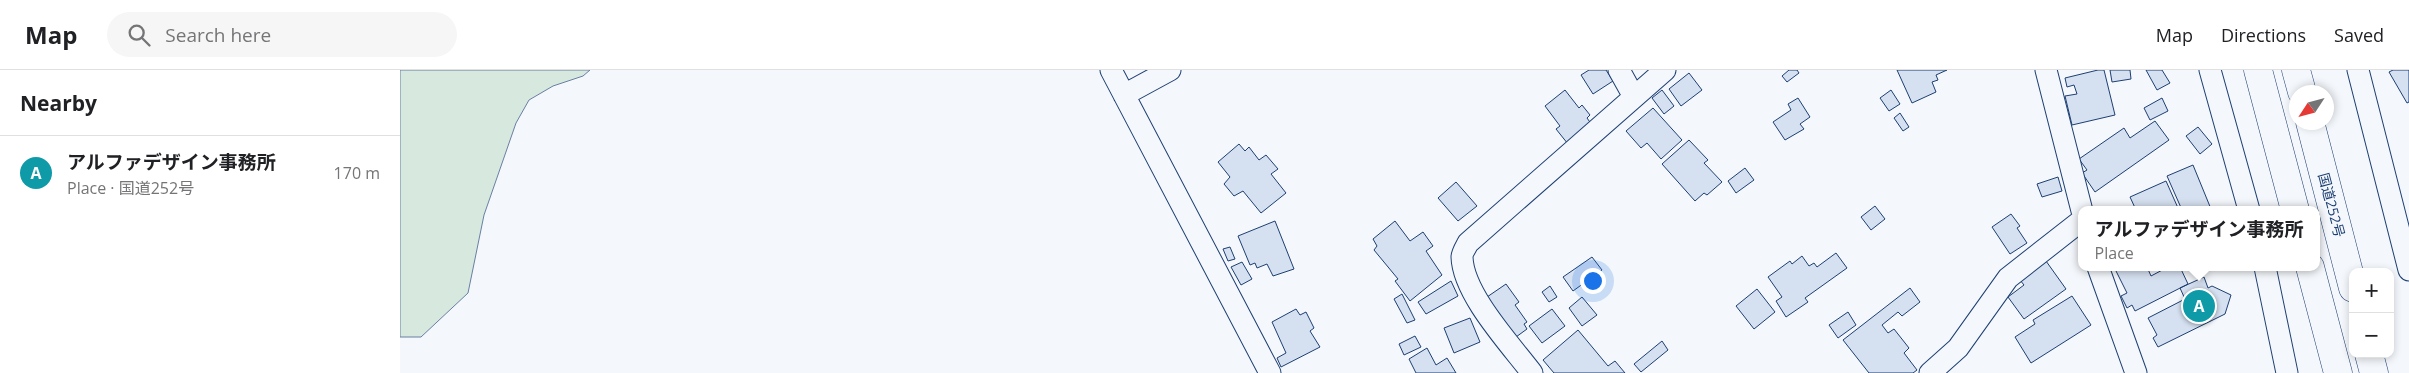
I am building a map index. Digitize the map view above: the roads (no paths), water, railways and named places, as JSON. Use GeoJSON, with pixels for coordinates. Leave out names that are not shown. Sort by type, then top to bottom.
{"type":"FeatureCollection","features":[{"type":"Feature","properties":{"kind":"highway"},"geometry":{"type":"LineString","coordinates":[[2258,70],[2294,206]]}},
{"type":"Feature","properties":{"kind":"highway"},"geometry":{"type":"LineString","coordinates":[[2296,70],[2300,85]]}},
{"type":"Feature","properties":{"kind":"highway"},"geometry":{"type":"LineString","coordinates":[[2306,70],[2309,85]]}},
{"type":"Feature","properties":{"kind":"highway","name":"国道252号"},"geometry":{"type":"LineString","coordinates":[[2312,130],[2349,272]]}},
{"type":"Feature","properties":{"kind":"highway"},"geometry":{"type":"LineString","coordinates":[[2318,130],[2336,220]]}},
{"type":"Feature","properties":{"kind":"highway"},"geometry":{"type":"LineString","coordinates":[[2311,271],[2338,373]]}},
{"type":"Feature","properties":{"kind":"highway"},"geometry":{"type":"LineString","coordinates":[[2370,358],[2374,373]]}},
{"type":"Feature","properties":{"kind":"street"},"geometry":{"type":"LineString","coordinates":[[1111,70],[1270,373]]}},
{"type":"Feature","properties":{"kind":"street"},"geometry":{"type":"LineString","coordinates":[[1124,95],[1170,70]]}},
{"type":"Feature","properties":{"kind":"street"},"geometry":{"type":"LineString","coordinates":[[1619,70],[1634,97]]}},
{"type":"Feature","properties":{"kind":"street"},"geometry":{"type":"LineString","coordinates":[[1532,373],[1483,310],[1467,279],[1462,256],[1468,243],[1665,70]]}},
{"type":"Feature","properties":{"kind":"street"},"geometry":{"type":"LineString","coordinates":[[2046,70],[2081,206]]}},
{"type":"Feature","properties":{"kind":"street"},"geometry":{"type":"LineString","coordinates":[[2210,70],[2248,206]]}},
{"type":"Feature","properties":{"kind":"street"},"geometry":{"type":"LineString","coordinates":[[2358,70],[2409,270]]}},
{"type":"Feature","properties":{"kind":"street"},"geometry":{"type":"LineString","coordinates":[[1930,373],[1958,348],[2008,278],[2078,223]]}},
{"type":"Feature","properties":{"kind":"street"},"geometry":{"type":"LineString","coordinates":[[2099,271],[2136,373]]}},
{"type":"Feature","properties":{"kind":"street"},"geometry":{"type":"LineString","coordinates":[[2266,271],[2287,373]]}},
{"type":"Feature","properties":{"kind":"place","name":"アルファデザイン事務所"},"geometry":{"type":"Point","coordinates":[2199,306]}}]}
